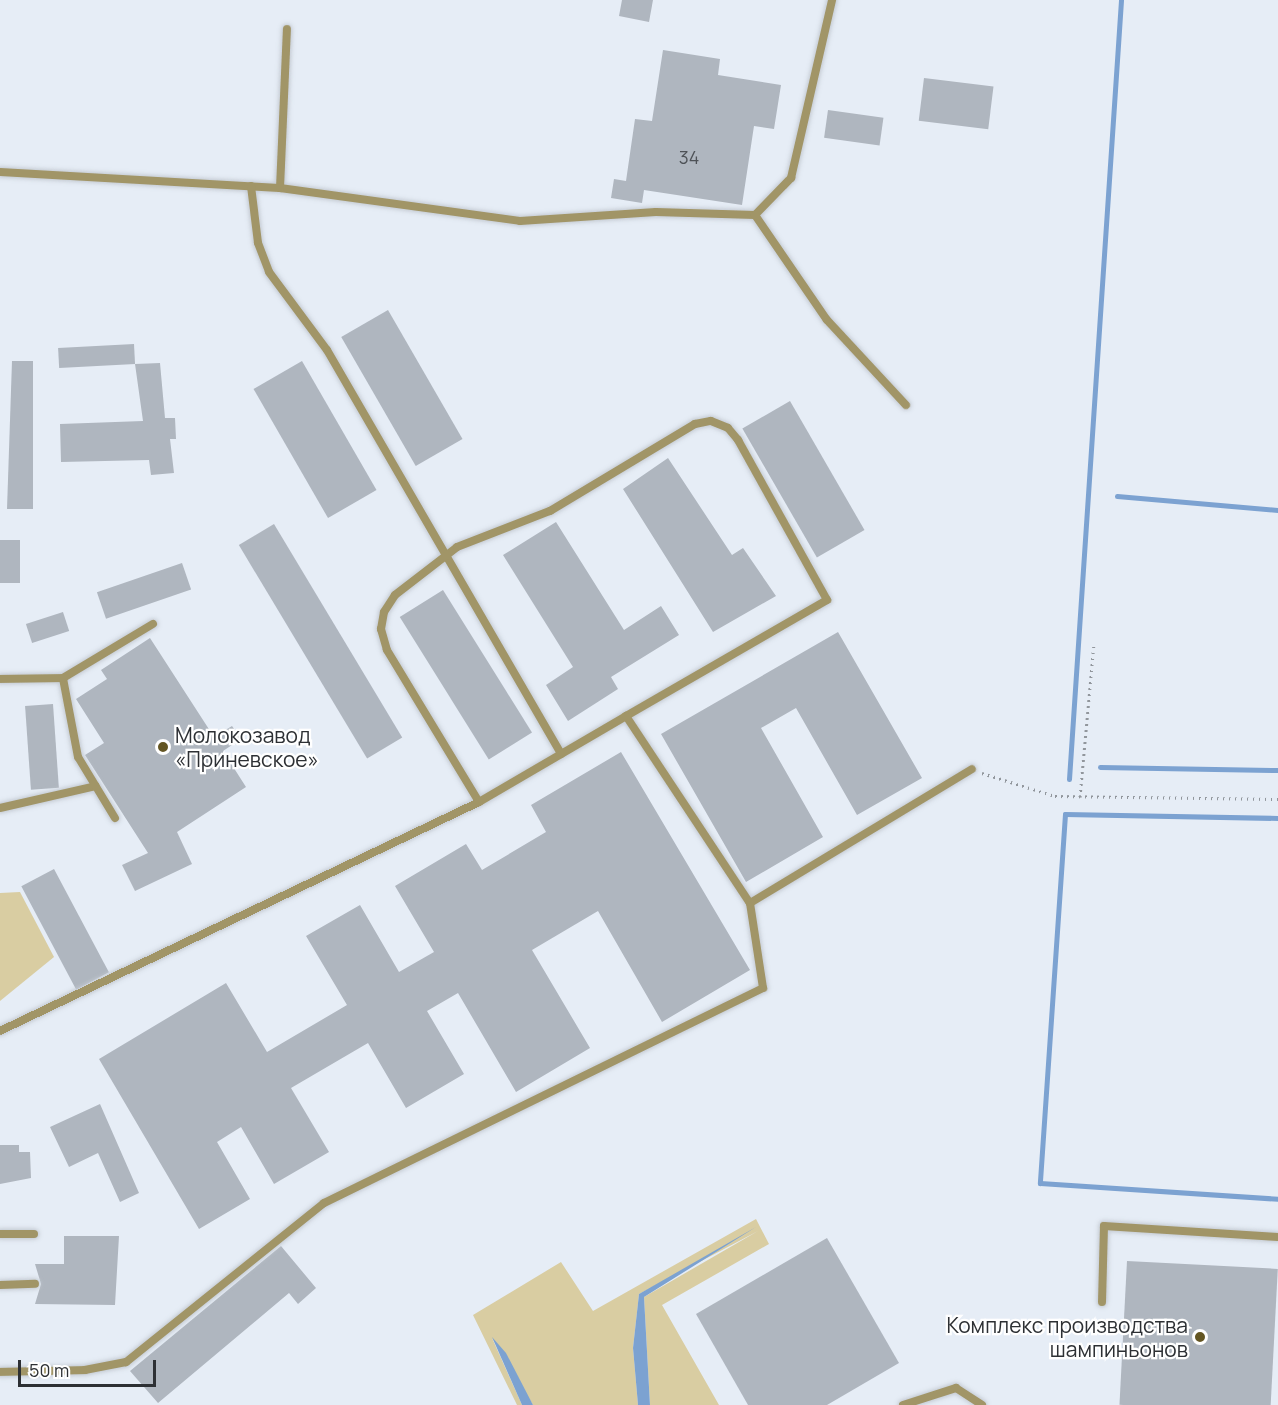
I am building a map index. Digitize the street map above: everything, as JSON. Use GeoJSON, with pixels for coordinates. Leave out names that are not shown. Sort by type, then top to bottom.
{"type":"FeatureCollection","features":[{"type":"Feature","properties":{"kind":"lane"},"geometry":{"type":"LineString","coordinates":[[0,172],[280,188],[520,221],[656,212],[755,215],[792,178],[832,0]]}},
{"type":"Feature","properties":{"kind":"lane"},"geometry":{"type":"LineString","coordinates":[[280,188],[287,28]]}},
{"type":"Feature","properties":{"kind":"lane"},"geometry":{"type":"LineString","coordinates":[[251,186],[258,243],[269,272],[327,350],[443,558],[561,754]]}},
{"type":"Feature","properties":{"kind":"lane"},"geometry":{"type":"LineString","coordinates":[[755,215],[827,320],[906,405]]}},
{"type":"Feature","properties":{"kind":"lane"},"geometry":{"type":"LineString","coordinates":[[0,1031],[479,802],[827,600],[728,428],[711,421],[695,424],[550,511],[473,539],[443,558],[395,595],[381,629],[387,650],[479,802]]}},
{"type":"Feature","properties":{"kind":"lane"},"geometry":{"type":"LineString","coordinates":[[0,679],[63,678],[153,624]]}},
{"type":"Feature","properties":{"kind":"lane"},"geometry":{"type":"LineString","coordinates":[[63,678],[78,757],[115,818]]}},
{"type":"Feature","properties":{"kind":"lane"},"geometry":{"type":"LineString","coordinates":[[0,1372],[86,1370],[126,1362],[324,1203],[764,988],[750,903],[626,716]]}},
{"type":"Feature","properties":{"kind":"lane"},"geometry":{"type":"LineString","coordinates":[[750,903],[972,769]]}},
{"type":"Feature","properties":{"kind":"lane"},"geometry":{"type":"LineString","coordinates":[[0,808],[96,786]]}},
{"type":"Feature","properties":{"kind":"lane"},"geometry":{"type":"LineString","coordinates":[[1102,1302],[1104,1226],[1278,1237]]}},
{"type":"Feature","properties":{"kind":"lane"},"geometry":{"type":"LineString","coordinates":[[0,1234],[34,1234]]}},
{"type":"Feature","properties":{"kind":"lane"},"geometry":{"type":"LineString","coordinates":[[0,1285],[35,1284]]}},
{"type":"Feature","properties":{"kind":"lane"},"geometry":{"type":"LineString","coordinates":[[903,1405],[956,1388],[982,1405]]}},
{"type":"Feature","properties":{"kind":"path"},"geometry":{"type":"LineString","coordinates":[[1080,796],[1094,642]]}},
{"type":"Feature","properties":{"kind":"path"},"geometry":{"type":"LineString","coordinates":[[972,769],[1055,796],[1278,799]]}},
{"type":"Feature","properties":{"kind":"shaded area"},"geometry":{"type":"Polygon","coordinates":[[[20,892],[54,957],[0,1001],[0,893],[20,892]]]}},
{"type":"Feature","properties":{"kind":"shaded area"},"geometry":{"type":"Polygon","coordinates":[[[756,1219],[769,1244],[662,1305],[719,1405],[650,1405],[644,1297],[758,1231],[639,1294],[633,1348],[638,1405],[533,1405],[492,1338],[522,1405],[517,1405],[473,1315],[561,1262],[593,1311],[756,1219]]]}},
{"type":"Feature","properties":{"kind":"water"},"geometry":{"type":"Polygon","coordinates":[[[756,1227],[644,1297],[650,1405],[638,1405],[633,1348],[639,1294],[756,1227]]]}},
{"type":"Feature","properties":{"kind":"water"},"geometry":{"type":"Polygon","coordinates":[[[492,1337],[506,1353],[533,1405],[522,1405],[492,1337]]]}},
{"type":"Feature","properties":{"kind":"building"},"geometry":{"type":"Polygon","coordinates":[[[622,0],[653,0],[649,22],[619,16],[622,0]]]}},
{"type":"Feature","properties":{"kind":"building"},"geometry":{"type":"Polygon","coordinates":[[[663,50],[720,59],[718,75],[781,85],[774,129],[754,126],[742,205],[644,190],[642,203],[611,198],[614,179],[626,181],[635,119],[652,121],[663,50]]]}},
{"type":"Feature","properties":{"kind":"building"},"geometry":{"type":"Polygon","coordinates":[[[924,78],[993,87],[988,129],[919,121],[924,78]]]}},
{"type":"Feature","properties":{"kind":"building"},"geometry":{"type":"Polygon","coordinates":[[[828,110],[883,118],[880,146],[824,138],[828,110]]]}},
{"type":"Feature","properties":{"kind":"building"},"geometry":{"type":"Polygon","coordinates":[[[388,310],[462,439],[416,466],[341,337],[388,310]]]}},
{"type":"Feature","properties":{"kind":"building"},"geometry":{"type":"Polygon","coordinates":[[[134,344],[135,364],[59,368],[58,348],[134,344]]]}},
{"type":"Feature","properties":{"kind":"building"},"geometry":{"type":"Polygon","coordinates":[[[12,361],[33,361],[33,509],[7,509],[12,361]]]}},
{"type":"Feature","properties":{"kind":"building"},"geometry":{"type":"Polygon","coordinates":[[[302,361],[377,490],[328,518],[254,389],[302,361]]]}},
{"type":"Feature","properties":{"kind":"building"},"geometry":{"type":"Polygon","coordinates":[[[160,363],[165,418],[175,418],[176,439],[170,439],[174,473],[151,475],[149,460],[61,462],[60,424],[143,421],[135,364],[160,363]]]}},
{"type":"Feature","properties":{"kind":"building"},"geometry":{"type":"Polygon","coordinates":[[[790,401],[864,530],[817,558],[742,429],[790,401]]]}},
{"type":"Feature","properties":{"kind":"building"},"geometry":{"type":"Polygon","coordinates":[[[668,458],[732,555],[743,548],[776,596],[713,632],[623,489],[668,458]]]}},
{"type":"Feature","properties":{"kind":"building"},"geometry":{"type":"Polygon","coordinates":[[[556,522],[624,630],[661,606],[679,635],[611,677],[618,689],[568,721],[546,685],[573,667],[503,555],[556,522]]]}},
{"type":"Feature","properties":{"kind":"building"},"geometry":{"type":"Polygon","coordinates":[[[274,524],[402,737],[367,759],[239,545],[274,524]]]}},
{"type":"Feature","properties":{"kind":"building"},"geometry":{"type":"Polygon","coordinates":[[[0,540],[20,540],[20,583],[0,583],[0,540]]]}},
{"type":"Feature","properties":{"kind":"building"},"geometry":{"type":"Polygon","coordinates":[[[182,563],[191,589],[106,619],[97,592],[182,563]]]}},
{"type":"Feature","properties":{"kind":"building"},"geometry":{"type":"Polygon","coordinates":[[[443,590],[532,732],[489,759],[400,617],[443,590]]]}},
{"type":"Feature","properties":{"kind":"building"},"geometry":{"type":"Polygon","coordinates":[[[63,612],[69,631],[32,643],[26,624],[63,612]]]}},
{"type":"Feature","properties":{"kind":"building"},"geometry":{"type":"Polygon","coordinates":[[[838,632],[922,778],[857,815],[796,708],[761,728],[823,837],[746,882],[661,734],[838,632]]]}},
{"type":"Feature","properties":{"kind":"building","name":"Молокозавод «Приневское»"},"geometry":{"type":"Polygon","coordinates":[[[150,638],[214,737],[232,726],[241,739],[223,751],[246,787],[177,832],[192,864],[135,891],[122,865],[148,853],[85,755],[104,743],[76,699],[107,679],[101,670],[150,638]]]}},
{"type":"Feature","properties":{"kind":"building"},"geometry":{"type":"Polygon","coordinates":[[[53,704],[59,788],[31,790],[25,706],[53,704]]]}},
{"type":"Feature","properties":{"kind":"building"},"geometry":{"type":"Polygon","coordinates":[[[621,752],[750,970],[662,1022],[598,911],[532,950],[590,1048],[516,1092],[458,993],[427,1011],[464,1074],[406,1108],[368,1043],[291,1088],[329,1152],[274,1184],[241,1127],[217,1142],[250,1199],[199,1229],[99,1059],[226,983],[267,1052],[347,1005],[306,936],[360,905],[399,972],[434,952],[395,886],[466,844],[482,870],[546,832],[531,805],[621,752]]]}},
{"type":"Feature","properties":{"kind":"building"},"geometry":{"type":"Polygon","coordinates":[[[54,869],[109,972],[76,990],[21,886],[54,869]]]}},
{"type":"Feature","properties":{"kind":"building"},"geometry":{"type":"Polygon","coordinates":[[[100,1104],[139,1193],[120,1202],[98,1153],[69,1167],[50,1127],[100,1104]]]}},
{"type":"Feature","properties":{"kind":"building"},"geometry":{"type":"Polygon","coordinates":[[[0,1145],[19,1145],[19,1152],[30,1152],[31,1178],[0,1184],[0,1145]]]}},
{"type":"Feature","properties":{"kind":"building"},"geometry":{"type":"Polygon","coordinates":[[[64,1236],[119,1236],[115,1305],[35,1304],[41,1284],[35,1264],[64,1264],[64,1236]]]}},
{"type":"Feature","properties":{"kind":"building"},"geometry":{"type":"Polygon","coordinates":[[[827,1238],[899,1363],[827,1405],[748,1405],[696,1314],[827,1238]]]}},
{"type":"Feature","properties":{"kind":"building"},"geometry":{"type":"Polygon","coordinates":[[[281,1246],[316,1288],[298,1304],[289,1293],[158,1403],[130,1371],[281,1246]]]}},
{"type":"Feature","properties":{"kind":"building","name":"Комплекс производства шампиньонов"},"geometry":{"type":"Polygon","coordinates":[[[1127,1261],[1278,1269],[1271,1405],[1119,1405],[1127,1261]]]}},
{"type":"Feature","properties":{"kind":"waterway"},"geometry":{"type":"LineString","coordinates":[[1069,779],[1121,0]]}},
{"type":"Feature","properties":{"kind":"waterway"},"geometry":{"type":"LineString","coordinates":[[1117,496],[1278,510]]}},
{"type":"Feature","properties":{"kind":"waterway"},"geometry":{"type":"LineString","coordinates":[[1100,767],[1278,770]]}},
{"type":"Feature","properties":{"kind":"waterway"},"geometry":{"type":"LineString","coordinates":[[1278,818],[1065,814],[1040,1183],[1278,1199]]}},
{"type":"Feature","properties":{"kind":"place","name":"Молокозавод «Приневское»"},"geometry":{"type":"Point","coordinates":[163,747]}},
{"type":"Feature","properties":{"kind":"place","name":"Комплекс производства шампиньонов"},"geometry":{"type":"Point","coordinates":[1200,1337]}}]}
